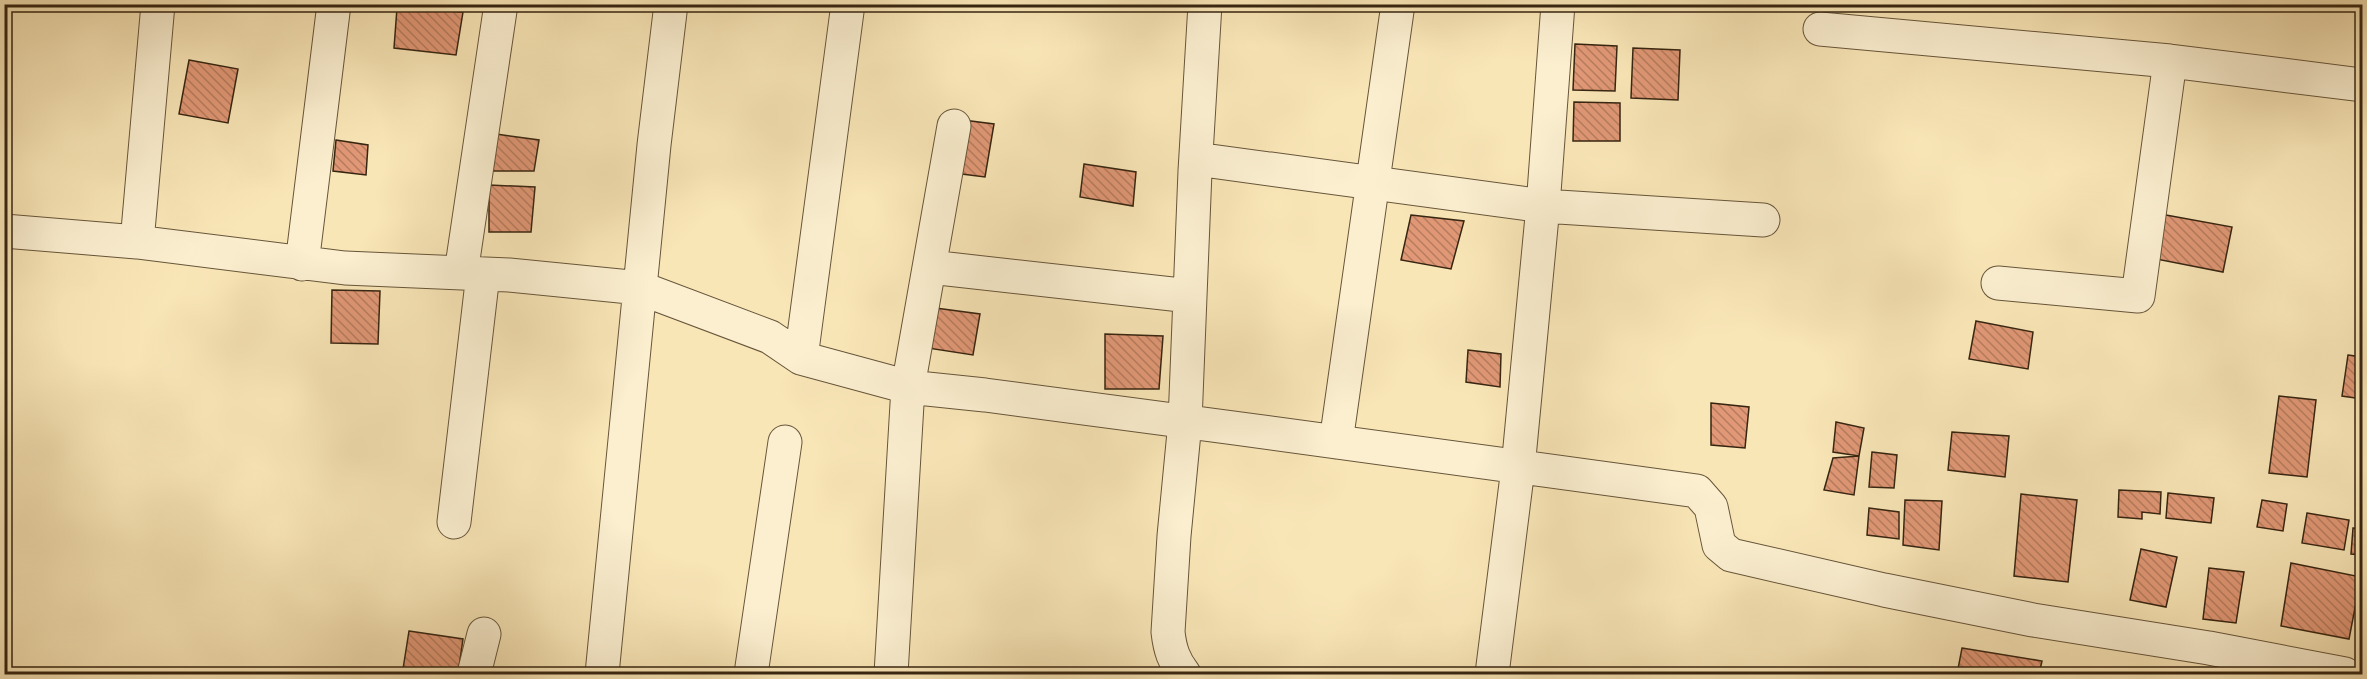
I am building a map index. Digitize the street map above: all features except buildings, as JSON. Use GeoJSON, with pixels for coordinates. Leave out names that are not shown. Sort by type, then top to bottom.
{"type":"FeatureCollection","features":[{"type":"Feature","properties":{"kind":"street"},"geometry":{"type":"LineString","coordinates":[[137,242],[158,4]]}},
{"type":"Feature","properties":{"kind":"street"},"geometry":{"type":"LineString","coordinates":[[302,264],[334,4]]}},
{"type":"Feature","properties":{"kind":"street"},"geometry":{"type":"LineString","coordinates":[[454,522],[472,273],[501,4]]}},
{"type":"Feature","properties":{"kind":"street"},"geometry":{"type":"LineString","coordinates":[[602,675],[671,4]]}},
{"type":"Feature","properties":{"kind":"street"},"geometry":{"type":"LineString","coordinates":[[801,358],[848,4]]}},
{"type":"Feature","properties":{"kind":"street"},"geometry":{"type":"LineString","coordinates":[[1184,675],[1175,663],[1168,633],[1174,536],[1185,422],[1205,4]]}},
{"type":"Feature","properties":{"kind":"street"},"geometry":{"type":"LineString","coordinates":[[1336,442],[1398,4]]}},
{"type":"Feature","properties":{"kind":"street"},"geometry":{"type":"LineString","coordinates":[[1492,675],[1518,468],[1543,206],[1558,4]]}},
{"type":"Feature","properties":{"kind":"street"},"geometry":{"type":"LineString","coordinates":[[1820,29],[2170,61],[2362,85]]}},
{"type":"Feature","properties":{"kind":"street"},"geometry":{"type":"LineString","coordinates":[[1998,283],[2138,296],[2170,61]]}},
{"type":"Feature","properties":{"kind":"street"},"geometry":{"type":"LineString","coordinates":[[891,675],[908,387],[954,126]]}},
{"type":"Feature","properties":{"kind":"street"},"geometry":{"type":"LineString","coordinates":[[1196,159],[1543,206],[1763,220]]}},
{"type":"Feature","properties":{"kind":"street"},"geometry":{"type":"LineString","coordinates":[[4,231],[137,242],[302,264],[472,273],[640,288],[770,337],[801,358],[908,387],[985,395],[1697,491],[1711,507],[1719,545],[1731,555],[1884,590],[2033,620],[2209,648],[2345,675]]}},
{"type":"Feature","properties":{"kind":"street"},"geometry":{"type":"LineString","coordinates":[[930,267],[1190,296]]}},
{"type":"Feature","properties":{"kind":"street"},"geometry":{"type":"LineString","coordinates":[[751,675],[785,442]]}},
{"type":"Feature","properties":{"kind":"street"},"geometry":{"type":"LineString","coordinates":[[474,675],[484,634]]}}]}
